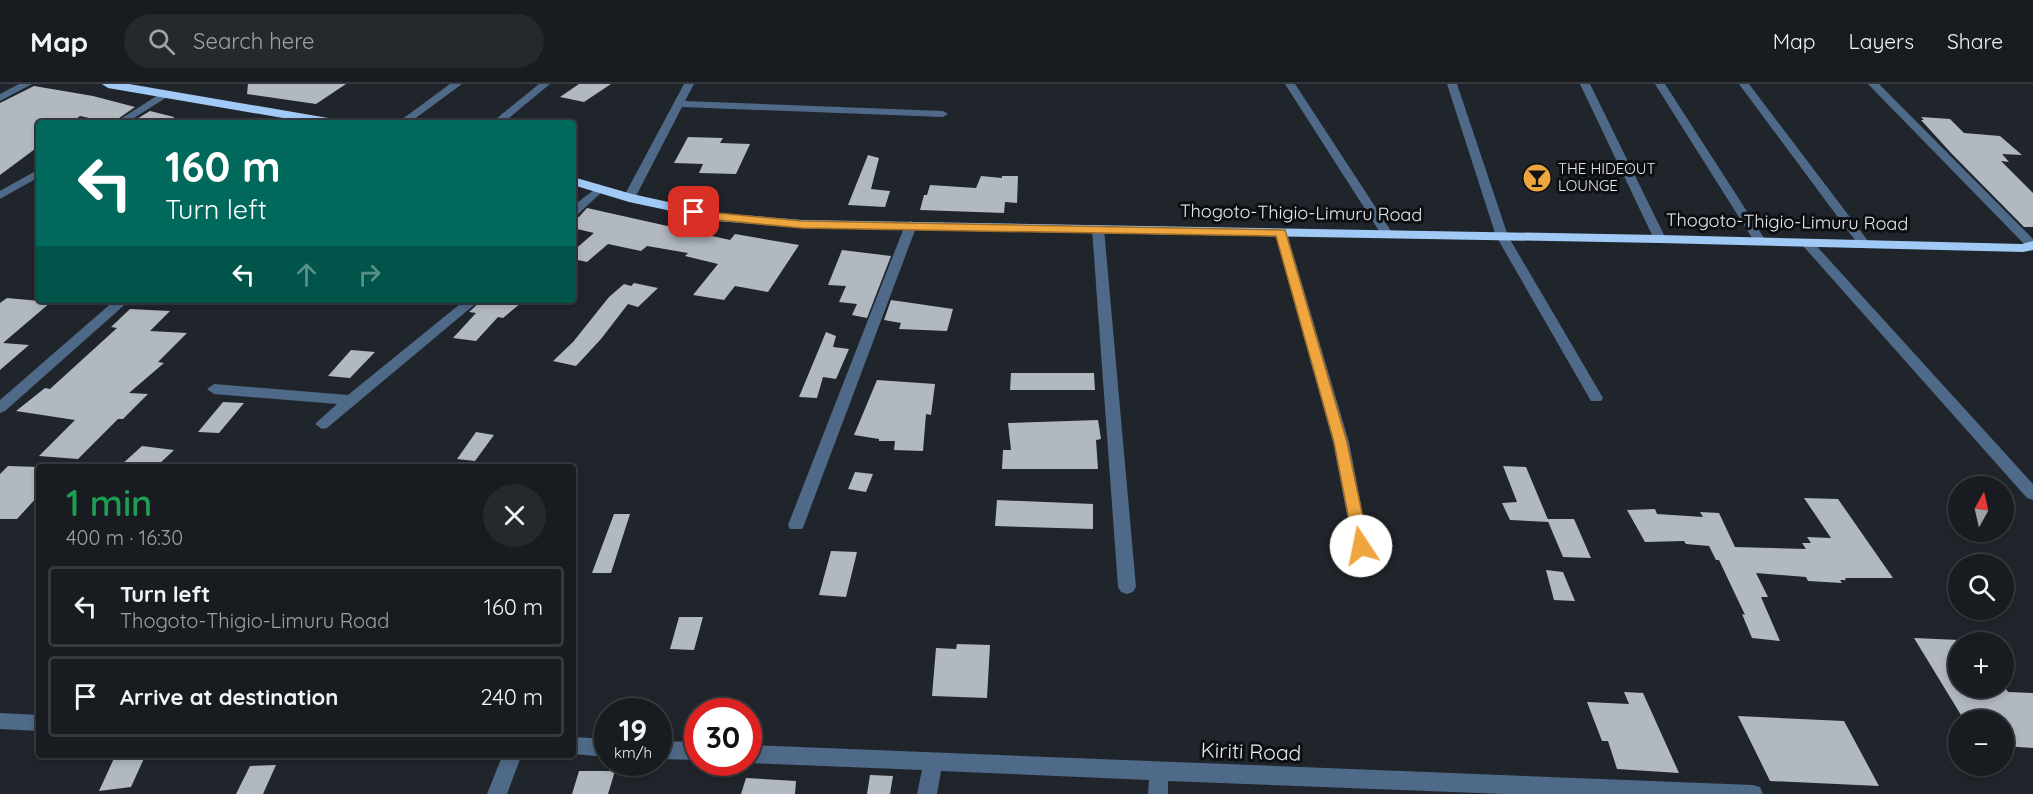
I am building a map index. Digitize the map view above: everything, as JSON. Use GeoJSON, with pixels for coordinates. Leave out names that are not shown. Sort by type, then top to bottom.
{"type":"FeatureCollection","features":[{"type":"Feature","properties":{"kind":"highway"},"geometry":{"type":"LineString","coordinates":[[108,84],[167,90],[314,120]]}},
{"type":"Feature","properties":{"kind":"highway","name":"Thogoto-Thigio-Limuru Road"},"geometry":{"type":"LineString","coordinates":[[576,182],[629,198],[718,217],[802,224],[1760,241],[2030,249]]}},
{"type":"Feature","properties":{"kind":"street"},"geometry":{"type":"LineString","coordinates":[[0,98],[27,84]]}},
{"type":"Feature","properties":{"kind":"street"},"geometry":{"type":"LineString","coordinates":[[406,120],[457,84]]}},
{"type":"Feature","properties":{"kind":"street"},"geometry":{"type":"LineString","coordinates":[[500,120],[545,84]]}},
{"type":"Feature","properties":{"kind":"street"},"geometry":{"type":"LineString","coordinates":[[629,198],[689,84]]}},
{"type":"Feature","properties":{"kind":"street"},"geometry":{"type":"LineString","coordinates":[[1290,84],[1387,234]]}},
{"type":"Feature","properties":{"kind":"street"},"geometry":{"type":"LineString","coordinates":[[1452,84],[1502,236],[1596,398]]}},
{"type":"Feature","properties":{"kind":"street"},"geometry":{"type":"LineString","coordinates":[[1585,84],[1660,239]]}},
{"type":"Feature","properties":{"kind":"street"},"geometry":{"type":"LineString","coordinates":[[1660,84],[1760,241]]}},
{"type":"Feature","properties":{"kind":"street"},"geometry":{"type":"LineString","coordinates":[[1744,84],[1864,244]]}},
{"type":"Feature","properties":{"kind":"street"},"geometry":{"type":"LineString","coordinates":[[1873,84],[2030,249]]}},
{"type":"Feature","properties":{"kind":"street"},"geometry":{"type":"LineString","coordinates":[[123,120],[167,90]]}},
{"type":"Feature","properties":{"kind":"street"},"geometry":{"type":"LineString","coordinates":[[679,104],[943,114]]}},
{"type":"Feature","properties":{"kind":"street"},"geometry":{"type":"LineString","coordinates":[[0,196],[36,174]]}},
{"type":"Feature","properties":{"kind":"street"},"geometry":{"type":"LineString","coordinates":[[576,209],[599,189]]}},
{"type":"Feature","properties":{"kind":"street"},"geometry":{"type":"LineString","coordinates":[[796,525],[911,225]]}},
{"type":"Feature","properties":{"kind":"street"},"geometry":{"type":"LineString","coordinates":[[1098,229],[1127,587]]}},
{"type":"Feature","properties":{"kind":"street"},"geometry":{"type":"LineString","coordinates":[[1281,233],[1341,442],[1361,546]]}},
{"type":"Feature","properties":{"kind":"street"},"geometry":{"type":"LineString","coordinates":[[1808,244],[2033,494]]}},
{"type":"Feature","properties":{"kind":"street"},"geometry":{"type":"LineString","coordinates":[[0,408],[120,303]]}},
{"type":"Feature","properties":{"kind":"street"},"geometry":{"type":"LineString","coordinates":[[322,424],[469,303]]}},
{"type":"Feature","properties":{"kind":"street"},"geometry":{"type":"LineString","coordinates":[[214,389],[353,400]]}},
{"type":"Feature","properties":{"kind":"street"},"geometry":{"type":"LineString","coordinates":[[0,721],[36,723]]}},
{"type":"Feature","properties":{"kind":"street"},"geometry":{"type":"LineString","coordinates":[[576,746],[594,747]]}},
{"type":"Feature","properties":{"kind":"street","name":"Kiriti Road"},"geometry":{"type":"LineString","coordinates":[[762,755],[1753,794]]}},
{"type":"Feature","properties":{"kind":"street"},"geometry":{"type":"LineString","coordinates":[[497,794],[511,758]]}},
{"type":"Feature","properties":{"kind":"street"},"geometry":{"type":"LineString","coordinates":[[927,794],[933,762]]}},
{"type":"Feature","properties":{"kind":"street"},"geometry":{"type":"LineString","coordinates":[[1158,794],[1159,772]]}},
{"type":"Feature","properties":{"kind":"building"},"geometry":{"type":"Polygon","coordinates":[[[248,84],[346,84],[316,104],[247,94],[248,84]]]}},
{"type":"Feature","properties":{"kind":"building"},"geometry":{"type":"Polygon","coordinates":[[[579,84],[611,84],[584,102],[560,97],[579,84]]]}},
{"type":"Feature","properties":{"kind":"building"},"geometry":{"type":"Polygon","coordinates":[[[34,86],[93,96],[135,107],[116,120],[98,120],[80,116],[75,120],[36,120],[36,148],[0,175],[0,103],[34,86]]]}},
{"type":"Feature","properties":{"kind":"building"},"geometry":{"type":"Polygon","coordinates":[[[150,111],[174,117],[174,120],[135,120],[150,111]]]}},
{"type":"Feature","properties":{"kind":"building"},"geometry":{"type":"Polygon","coordinates":[[[1921,117],[1950,119],[1964,133],[2000,136],[2022,155],[2002,154],[2009,162],[2001,161],[2033,193],[2033,227],[2024,227],[1952,154],[1921,120],[1924,120],[1921,117]]]}},
{"type":"Feature","properties":{"kind":"building"},"geometry":{"type":"Polygon","coordinates":[[[688,137],[723,138],[720,143],[750,144],[736,174],[699,173],[703,164],[674,163],[688,137]]]}},
{"type":"Feature","properties":{"kind":"building"},"geometry":{"type":"Polygon","coordinates":[[[868,155],[879,158],[871,189],[890,191],[885,207],[848,205],[868,155]]]}},
{"type":"Feature","properties":{"kind":"building"},"geometry":{"type":"Polygon","coordinates":[[[981,176],[1002,178],[1002,176],[1018,176],[1017,203],[1005,202],[1004,213],[920,210],[924,195],[927,195],[930,185],[976,188],[981,176]]]}},
{"type":"Feature","properties":{"kind":"building"},"geometry":{"type":"Polygon","coordinates":[[[587,208],[730,240],[735,234],[799,245],[768,292],[735,286],[724,300],[693,295],[718,264],[685,256],[688,253],[647,246],[641,251],[608,244],[587,262],[576,260],[576,248],[594,233],[576,229],[576,218],[587,208]]]}},
{"type":"Feature","properties":{"kind":"building"},"geometry":{"type":"Polygon","coordinates":[[[842,250],[891,256],[867,318],[852,315],[857,304],[839,302],[846,286],[828,285],[842,250]]]}},
{"type":"Feature","properties":{"kind":"building"},"geometry":{"type":"Polygon","coordinates":[[[634,283],[658,288],[638,307],[628,304],[601,339],[576,366],[553,361],[573,342],[609,297],[624,284],[631,286],[634,283]]]}},
{"type":"Feature","properties":{"kind":"building"},"geometry":{"type":"Polygon","coordinates":[[[7,298],[50,303],[3,343],[29,345],[0,370],[0,303],[7,298]]]}},
{"type":"Feature","properties":{"kind":"building"},"geometry":{"type":"Polygon","coordinates":[[[891,300],[953,309],[947,331],[899,329],[901,323],[884,320],[891,300]]]}},
{"type":"Feature","properties":{"kind":"building"},"geometry":{"type":"Polygon","coordinates":[[[479,303],[521,303],[503,318],[498,317],[476,341],[453,338],[476,313],[469,312],[479,303]]]}},
{"type":"Feature","properties":{"kind":"building"},"geometry":{"type":"Polygon","coordinates":[[[130,309],[170,311],[150,331],[187,333],[158,362],[164,363],[129,393],[148,394],[123,419],[118,419],[78,459],[39,456],[75,420],[16,411],[45,388],[50,389],[117,328],[111,327],[130,309]]]}},
{"type":"Feature","properties":{"kind":"building"},"geometry":{"type":"Polygon","coordinates":[[[826,332],[836,336],[833,347],[849,349],[836,379],[823,377],[817,398],[799,397],[826,332]]]}},
{"type":"Feature","properties":{"kind":"building"},"geometry":{"type":"Polygon","coordinates":[[[351,350],[375,352],[350,378],[328,376],[351,350]]]}},
{"type":"Feature","properties":{"kind":"building"},"geometry":{"type":"Polygon","coordinates":[[[1011,373],[1094,373],[1095,390],[1010,390],[1011,373]]]}},
{"type":"Feature","properties":{"kind":"building"},"geometry":{"type":"Polygon","coordinates":[[[877,380],[935,384],[931,415],[926,414],[923,451],[894,450],[895,441],[879,441],[879,439],[854,435],[877,380]]]}},
{"type":"Feature","properties":{"kind":"building"},"geometry":{"type":"Polygon","coordinates":[[[223,402],[244,403],[219,433],[198,432],[223,402]]]}},
{"type":"Feature","properties":{"kind":"building"},"geometry":{"type":"Polygon","coordinates":[[[1098,420],[1101,439],[1096,440],[1098,469],[1002,469],[1003,450],[1011,450],[1008,423],[1098,420]]]}},
{"type":"Feature","properties":{"kind":"building"},"geometry":{"type":"Polygon","coordinates":[[[476,432],[494,435],[475,461],[457,459],[476,432]]]}},
{"type":"Feature","properties":{"kind":"building"},"geometry":{"type":"Polygon","coordinates":[[[142,446],[174,450],[159,464],[122,464],[142,446]]]}},
{"type":"Feature","properties":{"kind":"building"},"geometry":{"type":"Polygon","coordinates":[[[8,466],[36,467],[36,498],[17,519],[0,519],[0,474],[8,466]]]}},
{"type":"Feature","properties":{"kind":"building"},"geometry":{"type":"Polygon","coordinates":[[[1503,466],[1526,467],[1549,522],[1510,520],[1502,503],[1517,502],[1503,466]]]}},
{"type":"Feature","properties":{"kind":"building"},"geometry":{"type":"Polygon","coordinates":[[[855,472],[873,474],[866,492],[848,489],[855,472]]]}},
{"type":"Feature","properties":{"kind":"building"},"geometry":{"type":"Polygon","coordinates":[[[1804,498],[1838,499],[1893,578],[1845,578],[1846,580],[1840,580],[1842,583],[1808,581],[1806,577],[1756,573],[1768,597],[1761,597],[1780,641],[1752,638],[1742,614],[1745,615],[1719,560],[1716,560],[1709,546],[1686,544],[1684,541],[1645,542],[1627,510],[1655,509],[1657,514],[1703,517],[1700,512],[1719,513],[1735,547],[1806,549],[1802,543],[1811,543],[1807,537],[1831,538],[1804,498]]]}},
{"type":"Feature","properties":{"kind":"building"},"geometry":{"type":"Polygon","coordinates":[[[997,500],[1093,504],[1093,529],[995,526],[997,500]]]}},
{"type":"Feature","properties":{"kind":"building"},"geometry":{"type":"Polygon","coordinates":[[[614,514],[630,514],[611,573],[592,573],[614,514]]]}},
{"type":"Feature","properties":{"kind":"building"},"geometry":{"type":"Polygon","coordinates":[[[1547,519],[1574,519],[1591,558],[1563,557],[1547,519]]]}},
{"type":"Feature","properties":{"kind":"building"},"geometry":{"type":"Polygon","coordinates":[[[831,551],[857,552],[846,597],[819,595],[831,551]]]}},
{"type":"Feature","properties":{"kind":"building"},"geometry":{"type":"Polygon","coordinates":[[[1546,570],[1563,572],[1575,601],[1554,600],[1546,570]]]}},
{"type":"Feature","properties":{"kind":"building"},"geometry":{"type":"Polygon","coordinates":[[[679,617],[703,617],[694,650],[670,649],[679,617]]]}},
{"type":"Feature","properties":{"kind":"building"},"geometry":{"type":"Polygon","coordinates":[[[1914,638],[1948,640],[1948,694],[1914,638]]]}},
{"type":"Feature","properties":{"kind":"building"},"geometry":{"type":"Polygon","coordinates":[[[957,644],[990,645],[987,698],[932,696],[936,648],[956,649],[957,644]]]}},
{"type":"Feature","properties":{"kind":"building"},"geometry":{"type":"Polygon","coordinates":[[[1624,692],[1643,693],[1679,773],[1617,769],[1608,741],[1602,741],[1587,702],[1629,704],[1624,692]]]}},
{"type":"Feature","properties":{"kind":"building"},"geometry":{"type":"Polygon","coordinates":[[[2014,692],[2033,693],[2033,748],[2014,747],[2014,710],[1958,710],[1951,698],[2014,698],[2014,692]]]}},
{"type":"Feature","properties":{"kind":"building"},"geometry":{"type":"Polygon","coordinates":[[[1738,716],[1844,721],[1879,786],[1770,781],[1738,716]]]}},
{"type":"Feature","properties":{"kind":"building"},"geometry":{"type":"Polygon","coordinates":[[[114,758],[144,758],[131,787],[99,791],[114,758]]]}},
{"type":"Feature","properties":{"kind":"building"},"geometry":{"type":"Polygon","coordinates":[[[276,765],[263,794],[236,794],[250,766],[276,765]]]}},
{"type":"Feature","properties":{"kind":"building"},"geometry":{"type":"Polygon","coordinates":[[[579,771],[594,771],[594,776],[613,776],[608,794],[572,794],[579,771]]]}},
{"type":"Feature","properties":{"kind":"building"},"geometry":{"type":"Polygon","coordinates":[[[870,775],[893,776],[890,794],[867,794],[870,775]]]}},
{"type":"Feature","properties":{"kind":"building"},"geometry":{"type":"Polygon","coordinates":[[[746,778],[796,781],[795,794],[741,794],[746,778]]]}},
{"type":"Feature","properties":{"kind":"place","name":"THE HIDEOUT LOUNGE"},"geometry":{"type":"Point","coordinates":[1537,178]}},
{"type":"Feature","properties":{"kind":"route"},"geometry":{"type":"LineString","coordinates":[[694,212],[718,217],[802,224],[1281,233],[1341,442],[1361,546]]}}]}
